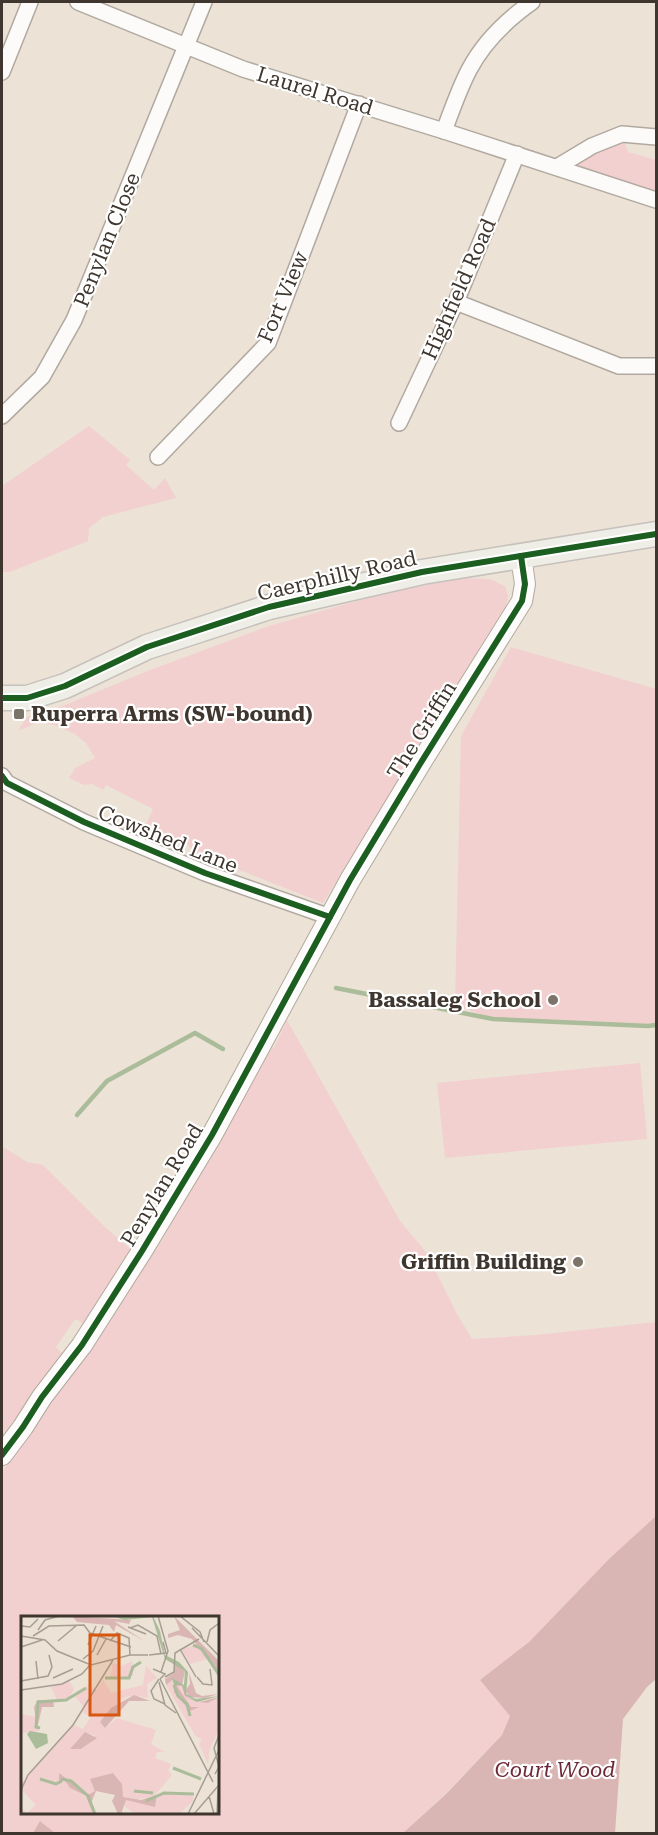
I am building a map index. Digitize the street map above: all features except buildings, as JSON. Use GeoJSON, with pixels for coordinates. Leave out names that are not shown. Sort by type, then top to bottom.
{"type":"FeatureCollection","features":[{"type":"Feature","properties":{"kind":"main road","name":"Caerphilly Road"},"geometry":{"type":"LineString","coordinates":[[2,698],[27,698],[65,686],[147,647],[269,607],[422,572],[657,534]]}},
{"type":"Feature","properties":{"kind":"street"},"geometry":{"type":"LineString","coordinates":[[2,72],[30,2]]}},
{"type":"Feature","properties":{"kind":"street","name":"Laurel Road"},"geometry":{"type":"LineString","coordinates":[[78,2],[243,69],[657,200]]}},
{"type":"Feature","properties":{"kind":"street","name":"Penylan Close"},"geometry":{"type":"LineString","coordinates":[[2,416],[42,377],[74,320],[204,2]]}},
{"type":"Feature","properties":{"kind":"street"},"geometry":{"type":"LineString","coordinates":[[444,131],[470,68],[485,46],[518,12],[532,2]]}},
{"type":"Feature","properties":{"kind":"street","name":"Fort View"},"geometry":{"type":"LineString","coordinates":[[158,457],[268,343],[359,104]]}},
{"type":"Feature","properties":{"kind":"street"},"geometry":{"type":"LineString","coordinates":[[557,167],[592,146],[622,134],[657,137]]}},
{"type":"Feature","properties":{"kind":"street","name":"Highfield Road"},"geometry":{"type":"LineString","coordinates":[[399,423],[456,302],[517,154]]}},
{"type":"Feature","properties":{"kind":"street"},"geometry":{"type":"LineString","coordinates":[[456,302],[619,366],[657,366]]}},
{"type":"Feature","properties":{"kind":"street","name":"The Griffin"},"geometry":{"type":"LineString","coordinates":[[330,917],[414,773],[522,601],[525,584],[521,556]]}},
{"type":"Feature","properties":{"kind":"street","name":"Cowshed Lane"},"geometry":{"type":"LineString","coordinates":[[2,776],[7,783],[84,822],[213,876],[330,917]]}},
{"type":"Feature","properties":{"kind":"street","name":"Penylan Road"},"geometry":{"type":"LineString","coordinates":[[2,1455],[82,1345],[142,1251],[212,1135],[330,917]]}},
{"type":"Feature","properties":{"kind":"shaded area"},"geometry":{"type":"Polygon","coordinates":[[[622,134],[628,152],[656,160],[656,200],[557,167],[622,134]]]}},
{"type":"Feature","properties":{"kind":"shaded area"},"geometry":{"type":"Polygon","coordinates":[[[89,426],[130,460],[126,465],[154,490],[165,478],[176,498],[103,517],[89,528],[88,541],[10,572],[2,572],[2,486],[89,426]]]}},
{"type":"Feature","properties":{"kind":"shaded area"},"geometry":{"type":"Polygon","coordinates":[[[461,578],[489,579],[505,586],[508,596],[505,611],[323,903],[209,858],[204,862],[187,844],[146,824],[153,809],[106,785],[103,790],[92,784],[84,785],[69,778],[75,768],[95,758],[86,743],[75,734],[55,725],[39,722],[18,731],[27,717],[65,705],[150,670],[269,626],[378,595],[461,578]]]}},
{"type":"Feature","properties":{"kind":"shaded area"},"geometry":{"type":"Polygon","coordinates":[[[511,647],[656,689],[656,1025],[493,1019],[455,1005],[461,736],[511,647]]]}},
{"type":"Feature","properties":{"kind":"shaded area"},"geometry":{"type":"Polygon","coordinates":[[[287,1020],[400,1221],[426,1252],[472,1339],[536,1335],[656,1322],[656,1516],[610,1558],[529,1642],[480,1680],[510,1716],[502,1735],[445,1794],[403,1833],[55,1834],[41,1821],[33,1833],[2,1834],[2,1472],[161,1242],[264,1057],[275,1046],[287,1020]]]}},
{"type":"Feature","properties":{"kind":"shaded area"},"geometry":{"type":"Polygon","coordinates":[[[640,1063],[647,1139],[445,1158],[437,1083],[640,1063]]]}},
{"type":"Feature","properties":{"kind":"shaded area"},"geometry":{"type":"Polygon","coordinates":[[[3,1147],[27,1162],[43,1165],[107,1229],[135,1253],[86,1325],[75,1319],[56,1347],[64,1355],[2,1440],[2,1149],[3,1147]]]}},
{"type":"Feature","properties":{"kind":"green space","name":"Court Wood"},"geometry":{"type":"Polygon","coordinates":[[[656,1516],[656,1679],[647,1687],[623,1719],[615,1833],[403,1833],[446,1794],[502,1735],[510,1716],[480,1680],[529,1642],[610,1558],[656,1516]]]}},
{"type":"Feature","properties":{"kind":"green space"},"geometry":{"type":"Polygon","coordinates":[[[40,1821],[55,1833],[33,1833],[40,1821]]]}},
{"type":"Feature","properties":{"kind":"waterway"},"geometry":{"type":"LineString","coordinates":[[336,988],[493,1019],[656,1025]]}},
{"type":"Feature","properties":{"kind":"waterway"},"geometry":{"type":"LineString","coordinates":[[77,1115],[107,1081],[195,1033],[223,1049]]}},
{"type":"Feature","properties":{"kind":"cycle path"},"geometry":{"type":"LineString","coordinates":[[2,698],[27,698],[65,686],[147,647],[269,607],[422,572],[656,534]]}},
{"type":"Feature","properties":{"kind":"cycle path"},"geometry":{"type":"LineString","coordinates":[[2,1455],[82,1345],[142,1251],[212,1135],[350,880],[522,601],[525,584],[521,556]]}},
{"type":"Feature","properties":{"kind":"cycle path"},"geometry":{"type":"LineString","coordinates":[[2,776],[7,783],[84,822],[205,873],[330,917]]}},
{"type":"Feature","properties":{"kind":"place","name":"Ruperra Arms (SW-bound)"},"geometry":{"type":"Point","coordinates":[19,714]}},
{"type":"Feature","properties":{"kind":"place","name":"Bassaleg School"},"geometry":{"type":"Point","coordinates":[553,1000]}},
{"type":"Feature","properties":{"kind":"place","name":"Griffin Building"},"geometry":{"type":"Point","coordinates":[578,1262]}}]}
